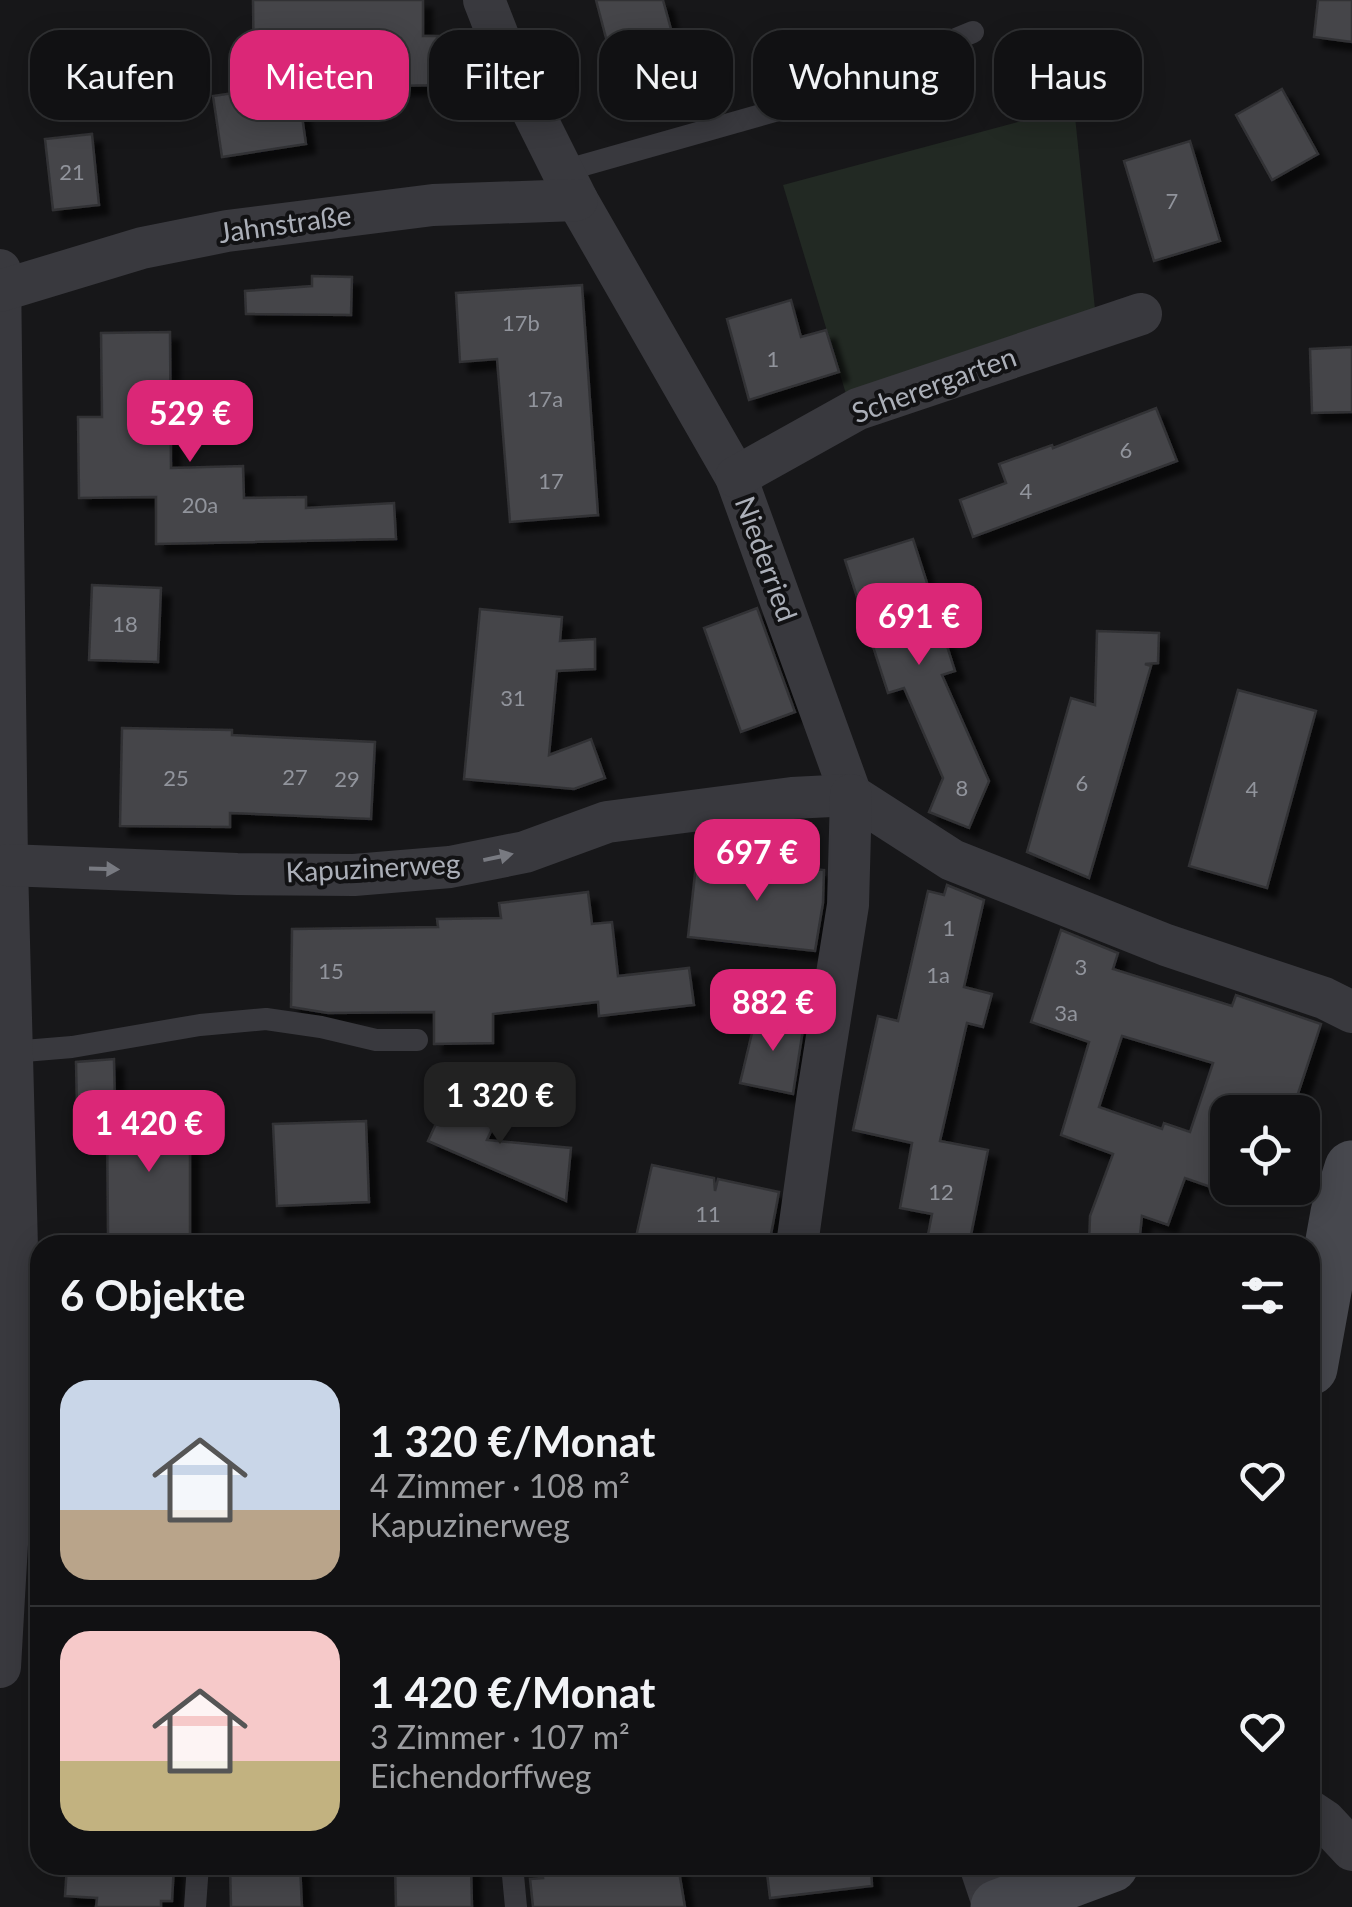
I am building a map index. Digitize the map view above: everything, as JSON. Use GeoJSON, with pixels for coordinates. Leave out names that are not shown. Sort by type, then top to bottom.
{"type":"FeatureCollection","features":[{"type":"Feature","properties":{"kind":"main road"},"geometry":{"type":"LineString","coordinates":[[1320,1313],[1338,1213],[1352,1168]]}},
{"type":"Feature","properties":{"kind":"main road"},"geometry":{"type":"LineString","coordinates":[[996,1907],[1084,1875]]}},
{"type":"Feature","properties":{"kind":"street","name":"Niederried"},"geometry":{"type":"LineString","coordinates":[[484,0],[509,64],[570,185],[736,478],[851,795]]}},
{"type":"Feature","properties":{"kind":"street","name":"Jahnstraße"},"geometry":{"type":"LineString","coordinates":[[0,284],[227,231],[570,185]]}},
{"type":"Feature","properties":{"kind":"street"},"geometry":{"type":"LineString","coordinates":[[0,284],[4,865],[12,1052],[29,1286],[7,1420],[0,1667]]}},
{"type":"Feature","properties":{"kind":"street","name":"Scherergarten"},"geometry":{"type":"LineString","coordinates":[[736,478],[858,409],[1142,314]]}},
{"type":"Feature","properties":{"kind":"street"},"geometry":{"type":"LineString","coordinates":[[851,795],[952,860],[1166,945],[1324,998],[1352,1012]]}},
{"type":"Feature","properties":{"kind":"street"},"geometry":{"type":"LineString","coordinates":[[798,1235],[848,905],[851,795]]}},
{"type":"Feature","properties":{"kind":"street","name":"Kapuzinerweg"},"geometry":{"type":"LineString","coordinates":[[4,865],[335,874],[450,867],[525,852],[607,822],[792,798],[851,795]]}},
{"type":"Feature","properties":{"kind":"street"},"geometry":{"type":"LineString","coordinates":[[1320,1817],[1352,1850]]}},
{"type":"Feature","properties":{"kind":"street"},"geometry":{"type":"LineString","coordinates":[[984,1875],[996,1907]]}},
{"type":"Feature","properties":{"kind":"lane"},"geometry":{"type":"LineString","coordinates":[[570,185],[754,120]]}},
{"type":"Feature","properties":{"kind":"lane"},"geometry":{"type":"LineString","coordinates":[[12,1052],[266,1019],[376,1040],[417,1040]]}},
{"type":"Feature","properties":{"kind":"lane"},"geometry":{"type":"LineString","coordinates":[[195,1907],[197,1875]]}},
{"type":"Feature","properties":{"kind":"lane"},"geometry":{"type":"LineString","coordinates":[[513,1875],[516,1907]]}},
{"type":"Feature","properties":{"kind":"shaded area"},"geometry":{"type":"Polygon","coordinates":[[[1026,120],[1075,120],[1095,309],[849,404],[783,185],[1026,120]]]}},
{"type":"Feature","properties":{"kind":"building"},"geometry":{"type":"Polygon","coordinates":[[[253,0],[423,0],[423,36],[429,36],[429,85],[409,86],[409,30],[253,30],[253,0]]]}},
{"type":"Feature","properties":{"kind":"building"},"geometry":{"type":"Polygon","coordinates":[[[596,0],[663,0],[671,30],[604,30],[596,0]]]}},
{"type":"Feature","properties":{"kind":"building"},"geometry":{"type":"Polygon","coordinates":[[[1318,0],[1352,0],[1352,42],[1314,37],[1318,0]]]}},
{"type":"Feature","properties":{"kind":"building"},"geometry":{"type":"Polygon","coordinates":[[[1282,89],[1318,154],[1272,180],[1236,115],[1282,89]]]}},
{"type":"Feature","properties":{"kind":"building"},"geometry":{"type":"Polygon","coordinates":[[[230,94],[230,120],[303,120],[306,144],[222,157],[213,96],[230,94]]]}},
{"type":"Feature","properties":{"kind":"building"},"geometry":{"type":"Polygon","coordinates":[[[92,134],[99,205],[53,210],[45,139],[92,134]]]}},
{"type":"Feature","properties":{"kind":"building"},"geometry":{"type":"Polygon","coordinates":[[[1190,141],[1220,241],[1154,261],[1124,161],[1190,141]]]}},
{"type":"Feature","properties":{"kind":"building"},"geometry":{"type":"Polygon","coordinates":[[[312,276],[352,277],[351,315],[246,314],[245,291],[312,286],[312,276]]]}},
{"type":"Feature","properties":{"kind":"building"},"geometry":{"type":"Polygon","coordinates":[[[582,285],[598,515],[510,522],[497,359],[460,362],[456,293],[582,285]]]}},
{"type":"Feature","properties":{"kind":"building"},"geometry":{"type":"Polygon","coordinates":[[[791,300],[801,337],[826,330],[839,372],[749,400],[727,319],[791,300]]]}},
{"type":"Feature","properties":{"kind":"building"},"geometry":{"type":"Polygon","coordinates":[[[170,332],[171,468],[243,466],[244,498],[306,497],[306,508],[394,503],[396,539],[156,544],[156,497],[79,498],[78,417],[102,417],[101,333],[170,332]]]}},
{"type":"Feature","properties":{"kind":"building"},"geometry":{"type":"Polygon","coordinates":[[[1352,347],[1352,412],[1312,413],[1310,349],[1352,347]]]}},
{"type":"Feature","properties":{"kind":"building"},"geometry":{"type":"Polygon","coordinates":[[[1156,408],[1177,461],[973,537],[960,500],[1006,483],[999,464],[1052,445],[1053,448],[1156,408]]]}},
{"type":"Feature","properties":{"kind":"building"},"geometry":{"type":"Polygon","coordinates":[[[913,539],[955,671],[942,675],[989,781],[969,828],[929,812],[943,778],[904,688],[888,693],[845,560],[913,539]]]}},
{"type":"Feature","properties":{"kind":"building"},"geometry":{"type":"Polygon","coordinates":[[[92,585],[161,588],[158,662],[89,660],[92,585]]]}},
{"type":"Feature","properties":{"kind":"building"},"geometry":{"type":"Polygon","coordinates":[[[757,608],[795,712],[741,732],[704,628],[757,608]]]}},
{"type":"Feature","properties":{"kind":"building"},"geometry":{"type":"Polygon","coordinates":[[[480,609],[562,617],[560,641],[595,639],[595,669],[557,671],[549,755],[591,739],[605,778],[574,789],[464,779],[480,609]]]}},
{"type":"Feature","properties":{"kind":"building"},"geometry":{"type":"Polygon","coordinates":[[[1097,631],[1159,633],[1158,663],[1145,664],[1151,666],[1089,878],[1027,852],[1071,698],[1095,705],[1097,631]]]}},
{"type":"Feature","properties":{"kind":"building"},"geometry":{"type":"Polygon","coordinates":[[[1238,690],[1316,711],[1267,888],[1189,866],[1238,690]]]}},
{"type":"Feature","properties":{"kind":"building"},"geometry":{"type":"Polygon","coordinates":[[[122,728],[232,730],[232,735],[375,742],[371,819],[230,813],[230,827],[120,826],[122,728]]]}},
{"type":"Feature","properties":{"kind":"building"},"geometry":{"type":"Polygon","coordinates":[[[697,856],[824,870],[815,951],[688,937],[697,856]]]}},
{"type":"Feature","properties":{"kind":"building"},"geometry":{"type":"Polygon","coordinates":[[[947,885],[984,900],[964,987],[992,994],[983,1027],[967,1023],[940,1141],[988,1150],[971,1235],[928,1235],[932,1214],[900,1208],[912,1143],[853,1130],[878,1016],[898,1021],[928,891],[944,895],[947,885]]]}},
{"type":"Feature","properties":{"kind":"building"},"geometry":{"type":"Polygon","coordinates":[[[588,892],[592,924],[612,922],[618,976],[689,968],[694,1005],[599,1016],[598,1002],[493,1014],[493,1043],[434,1044],[434,1012],[328,1013],[291,1007],[292,929],[438,927],[437,919],[501,918],[499,903],[588,892]]]}},
{"type":"Feature","properties":{"kind":"building"},"geometry":{"type":"Polygon","coordinates":[[[1061,930],[1118,953],[1113,969],[1232,1006],[1236,995],[1321,1024],[1298,1095],[1210,1095],[1210,1187],[1185,1178],[1168,1225],[1142,1216],[1140,1235],[1089,1235],[1090,1216],[1113,1154],[1061,1135],[1089,1042],[1031,1022],[1061,930]],[[1122,1036],[1099,1107],[1162,1129],[1164,1123],[1190,1132],[1213,1063],[1122,1036]]]}},
{"type":"Feature","properties":{"kind":"building"},"geometry":{"type":"Polygon","coordinates":[[[757,1012],[804,1023],[793,1094],[740,1083],[757,1012]]]}},
{"type":"Feature","properties":{"kind":"building"},"geometry":{"type":"Polygon","coordinates":[[[114,1059],[115,1109],[77,1110],[76,1062],[114,1059]]]}},
{"type":"Feature","properties":{"kind":"building"},"geometry":{"type":"Polygon","coordinates":[[[451,1091],[500,1112],[487,1140],[571,1148],[566,1201],[428,1141],[451,1091]]]}},
{"type":"Feature","properties":{"kind":"building"},"geometry":{"type":"Polygon","coordinates":[[[107,1115],[190,1115],[190,1234],[108,1235],[107,1115]]]}},
{"type":"Feature","properties":{"kind":"building"},"geometry":{"type":"Polygon","coordinates":[[[366,1121],[369,1202],[277,1206],[273,1124],[366,1121]]]}},
{"type":"Feature","properties":{"kind":"building"},"geometry":{"type":"Polygon","coordinates":[[[652,1165],[714,1178],[715,1191],[718,1179],[779,1192],[771,1235],[636,1235],[652,1165]]]}},
{"type":"Feature","properties":{"kind":"building"},"geometry":{"type":"Polygon","coordinates":[[[66,1875],[173,1875],[172,1901],[161,1901],[161,1907],[96,1907],[97,1898],[65,1896],[66,1875]]]}},
{"type":"Feature","properties":{"kind":"building"},"geometry":{"type":"Polygon","coordinates":[[[230,1875],[300,1875],[302,1907],[231,1907],[230,1875]]]}},
{"type":"Feature","properties":{"kind":"building"},"geometry":{"type":"Polygon","coordinates":[[[395,1875],[471,1875],[472,1907],[396,1907],[395,1875]]]}},
{"type":"Feature","properties":{"kind":"building"},"geometry":{"type":"Polygon","coordinates":[[[543,1875],[680,1875],[685,1907],[533,1907],[530,1879],[543,1875]]]}},
{"type":"Feature","properties":{"kind":"building"},"geometry":{"type":"Polygon","coordinates":[[[767,1875],[871,1875],[872,1886],[770,1898],[767,1875]]]}}]}
